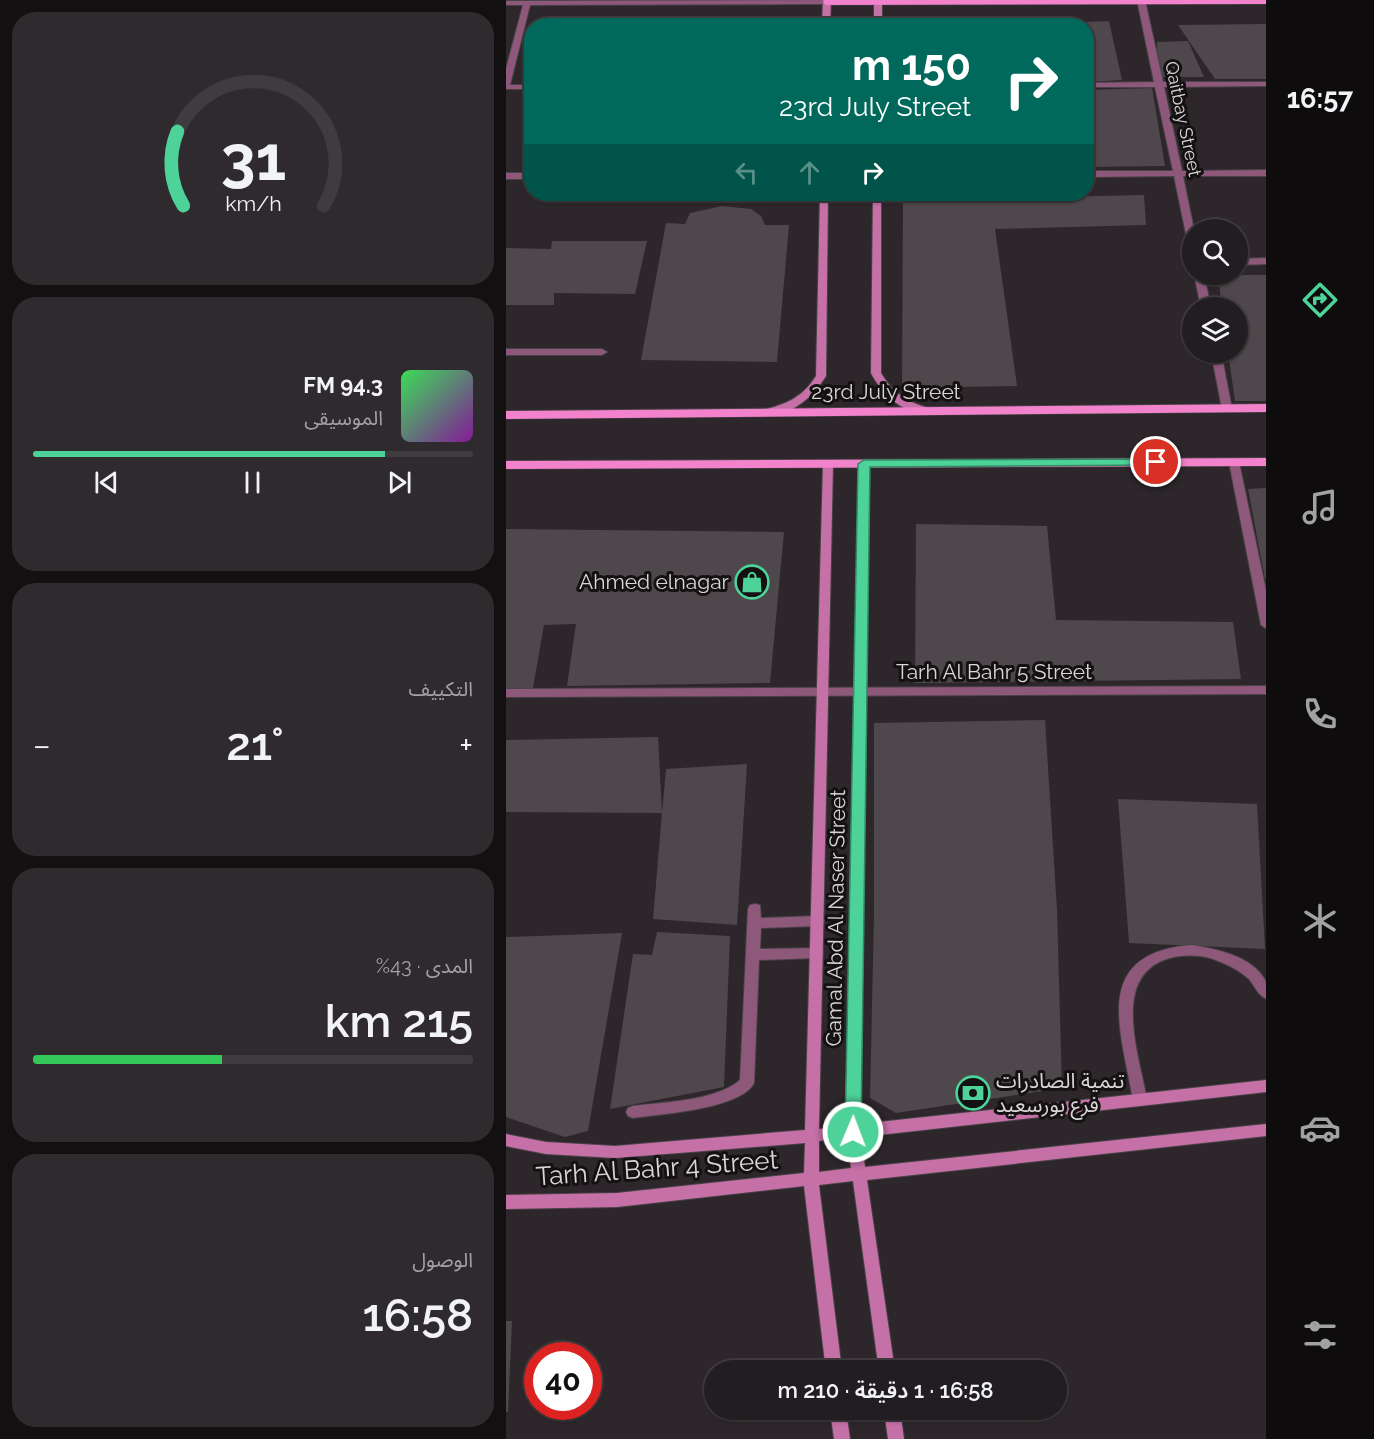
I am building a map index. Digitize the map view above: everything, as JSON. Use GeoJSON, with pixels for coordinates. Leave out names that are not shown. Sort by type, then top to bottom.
{"type":"FeatureCollection","features":[{"type":"Feature","properties":{"kind":"main road"},"geometry":{"type":"LineString","coordinates":[[827,1],[1266,1]]}},
{"type":"Feature","properties":{"kind":"main road","name":"23rd July Street"},"geometry":{"type":"LineString","coordinates":[[506,415],[1266,408]]}},
{"type":"Feature","properties":{"kind":"main road"},"geometry":{"type":"LineString","coordinates":[[506,465],[1266,462]]}},
{"type":"Feature","properties":{"kind":"street"},"geometry":{"type":"LineString","coordinates":[[506,3],[827,1],[826,18]]}},
{"type":"Feature","properties":{"kind":"street"},"geometry":{"type":"LineString","coordinates":[[878,1],[878,18]]}},
{"type":"Feature","properties":{"kind":"street","name":"Qaitbay Street"},"geometry":{"type":"LineString","coordinates":[[1142,1],[1188,219]]}},
{"type":"Feature","properties":{"kind":"street"},"geometry":{"type":"LineString","coordinates":[[524,87],[506,86],[527,3]]}},
{"type":"Feature","properties":{"kind":"street"},"geometry":{"type":"LineString","coordinates":[[1094,85],[1266,84]]}},
{"type":"Feature","properties":{"kind":"street"},"geometry":{"type":"LineString","coordinates":[[1094,174],[1266,173]]}},
{"type":"Feature","properties":{"kind":"street"},"geometry":{"type":"LineString","coordinates":[[506,176],[524,176]]}},
{"type":"Feature","properties":{"kind":"street"},"geometry":{"type":"LineString","coordinates":[[756,413],[787,407],[799,401],[812,392],[821,376],[824,201]]}},
{"type":"Feature","properties":{"kind":"street"},"geometry":{"type":"LineString","coordinates":[[877,201],[876,374],[882,386],[893,397],[909,406],[929,411]]}},
{"type":"Feature","properties":{"kind":"street"},"geometry":{"type":"LineString","coordinates":[[1248,262],[1266,261]]}},
{"type":"Feature","properties":{"kind":"street"},"geometry":{"type":"LineString","coordinates":[[506,352],[602,352]]}},
{"type":"Feature","properties":{"kind":"street"},"geometry":{"type":"LineString","coordinates":[[1218,363],[1228,409]]}},
{"type":"Feature","properties":{"kind":"street"},"geometry":{"type":"LineString","coordinates":[[1234,462],[1266,625]]}},
{"type":"Feature","properties":{"kind":"street","name":"Gamal Abd Al Naser Street"},"geometry":{"type":"LineString","coordinates":[[828,464],[811,1180],[833,1360]]}},
{"type":"Feature","properties":{"kind":"street","name":"Gamal Abd Al Naser Street"},"geometry":{"type":"LineString","coordinates":[[864,464],[853,1132],[885,1360]]}},
{"type":"Feature","properties":{"kind":"street","name":"Tarh Al Bahr 5 Street"},"geometry":{"type":"LineString","coordinates":[[506,693],[1266,690]]}},
{"type":"Feature","properties":{"kind":"street"},"geometry":{"type":"LineString","coordinates":[[633,1112],[726,1097],[742,1090],[747,1083],[754,916],[817,921]]}},
{"type":"Feature","properties":{"kind":"street"},"geometry":{"type":"LineString","coordinates":[[1140,1100],[1126,1012],[1126,995],[1131,980],[1142,967],[1157,957],[1175,951],[1195,950],[1216,953],[1235,961],[1251,973],[1266,994]]}},
{"type":"Feature","properties":{"kind":"street"},"geometry":{"type":"LineString","coordinates":[[753,956],[816,953]]}},
{"type":"Feature","properties":{"kind":"street","name":"Tarh Al Bahr 4 Street"},"geometry":{"type":"LineString","coordinates":[[506,1140],[546,1148],[615,1152],[853,1132],[1266,1086]]}},
{"type":"Feature","properties":{"kind":"street","name":"Tarh Al Bahr 4 Street"},"geometry":{"type":"LineString","coordinates":[[506,1202],[617,1200],[1266,1130]]}},
{"type":"Feature","properties":{"kind":"street"},"geometry":{"type":"LineString","coordinates":[[839,1420],[842,1439]]}},
{"type":"Feature","properties":{"kind":"street"},"geometry":{"type":"LineString","coordinates":[[893,1420],[896,1439]]}},
{"type":"Feature","properties":{"kind":"building"},"geometry":{"type":"Polygon","coordinates":[[[1109,21],[1122,80],[1094,82],[1094,22],[1109,21]]]}},
{"type":"Feature","properties":{"kind":"building"},"geometry":{"type":"Polygon","coordinates":[[[1267,24],[1267,79],[1215,79],[1178,25],[1267,24]]]}},
{"type":"Feature","properties":{"kind":"building"},"geometry":{"type":"Polygon","coordinates":[[[1188,41],[1204,77],[1157,77],[1157,42],[1188,41]]]}},
{"type":"Feature","properties":{"kind":"building"},"geometry":{"type":"Polygon","coordinates":[[[1152,88],[1165,166],[1094,167],[1094,90],[1152,88]]]}},
{"type":"Feature","properties":{"kind":"building"},"geometry":{"type":"Polygon","coordinates":[[[1144,195],[1146,225],[995,229],[1017,386],[902,388],[903,201],[1094,201],[1094,196],[1144,195]]]}},
{"type":"Feature","properties":{"kind":"building"},"geometry":{"type":"Polygon","coordinates":[[[722,206],[751,209],[761,216],[765,225],[789,225],[777,362],[641,360],[666,223],[685,224],[690,213],[722,206]]]}},
{"type":"Feature","properties":{"kind":"building"},"geometry":{"type":"Polygon","coordinates":[[[552,241],[647,241],[635,294],[554,293],[554,305],[506,305],[506,248],[551,249],[552,241]]]}},
{"type":"Feature","properties":{"kind":"building"},"geometry":{"type":"Polygon","coordinates":[[[1248,275],[1267,275],[1267,401],[1235,401],[1230,363],[1248,363],[1248,297],[1221,297],[1219,285],[1248,285],[1248,275]]]}},
{"type":"Feature","properties":{"kind":"building"},"geometry":{"type":"Polygon","coordinates":[[[1267,488],[1267,579],[1265,579],[1248,489],[1267,488]]]}},
{"type":"Feature","properties":{"kind":"building"},"geometry":{"type":"Polygon","coordinates":[[[916,524],[1047,526],[1056,620],[1233,622],[1241,679],[915,683],[916,524]]]}},
{"type":"Feature","properties":{"kind":"building"},"geometry":{"type":"Polygon","coordinates":[[[506,529],[784,532],[770,683],[567,686],[576,624],[544,625],[533,688],[506,688],[506,529]]]}},
{"type":"Feature","properties":{"kind":"building"},"geometry":{"type":"Polygon","coordinates":[[[1045,720],[1057,910],[1062,1088],[896,1113],[870,1098],[874,915],[874,723],[1045,720]]]}},
{"type":"Feature","properties":{"kind":"building"},"geometry":{"type":"Polygon","coordinates":[[[658,737],[662,813],[506,812],[506,740],[658,737]]]}},
{"type":"Feature","properties":{"kind":"building"},"geometry":{"type":"Polygon","coordinates":[[[747,764],[737,925],[653,919],[666,769],[747,764]]]}},
{"type":"Feature","properties":{"kind":"building"},"geometry":{"type":"Polygon","coordinates":[[[1118,799],[1257,804],[1265,949],[1129,943],[1118,799]]]}},
{"type":"Feature","properties":{"kind":"building"},"geometry":{"type":"Polygon","coordinates":[[[657,932],[730,936],[724,1087],[610,1109],[633,954],[652,955],[657,932]]]}},
{"type":"Feature","properties":{"kind":"building"},"geometry":{"type":"Polygon","coordinates":[[[622,933],[588,1131],[565,1137],[506,1117],[506,937],[622,933]]]}},
{"type":"Feature","properties":{"kind":"building"},"geometry":{"type":"Polygon","coordinates":[[[506,1321],[512,1321],[508,1412],[506,1412],[506,1321]]]}},
{"type":"Feature","properties":{"kind":"place","name":"Ahmed elnagar"},"geometry":{"type":"Point","coordinates":[752,582]}},
{"type":"Feature","properties":{"kind":"place","name":"تنمية الصادرات فرع بورسعيد"},"geometry":{"type":"Point","coordinates":[973,1093]}},
{"type":"Feature","properties":{"kind":"route"},"geometry":{"type":"LineString","coordinates":[[853,1132],[864,464],[1156,462]]}}]}
